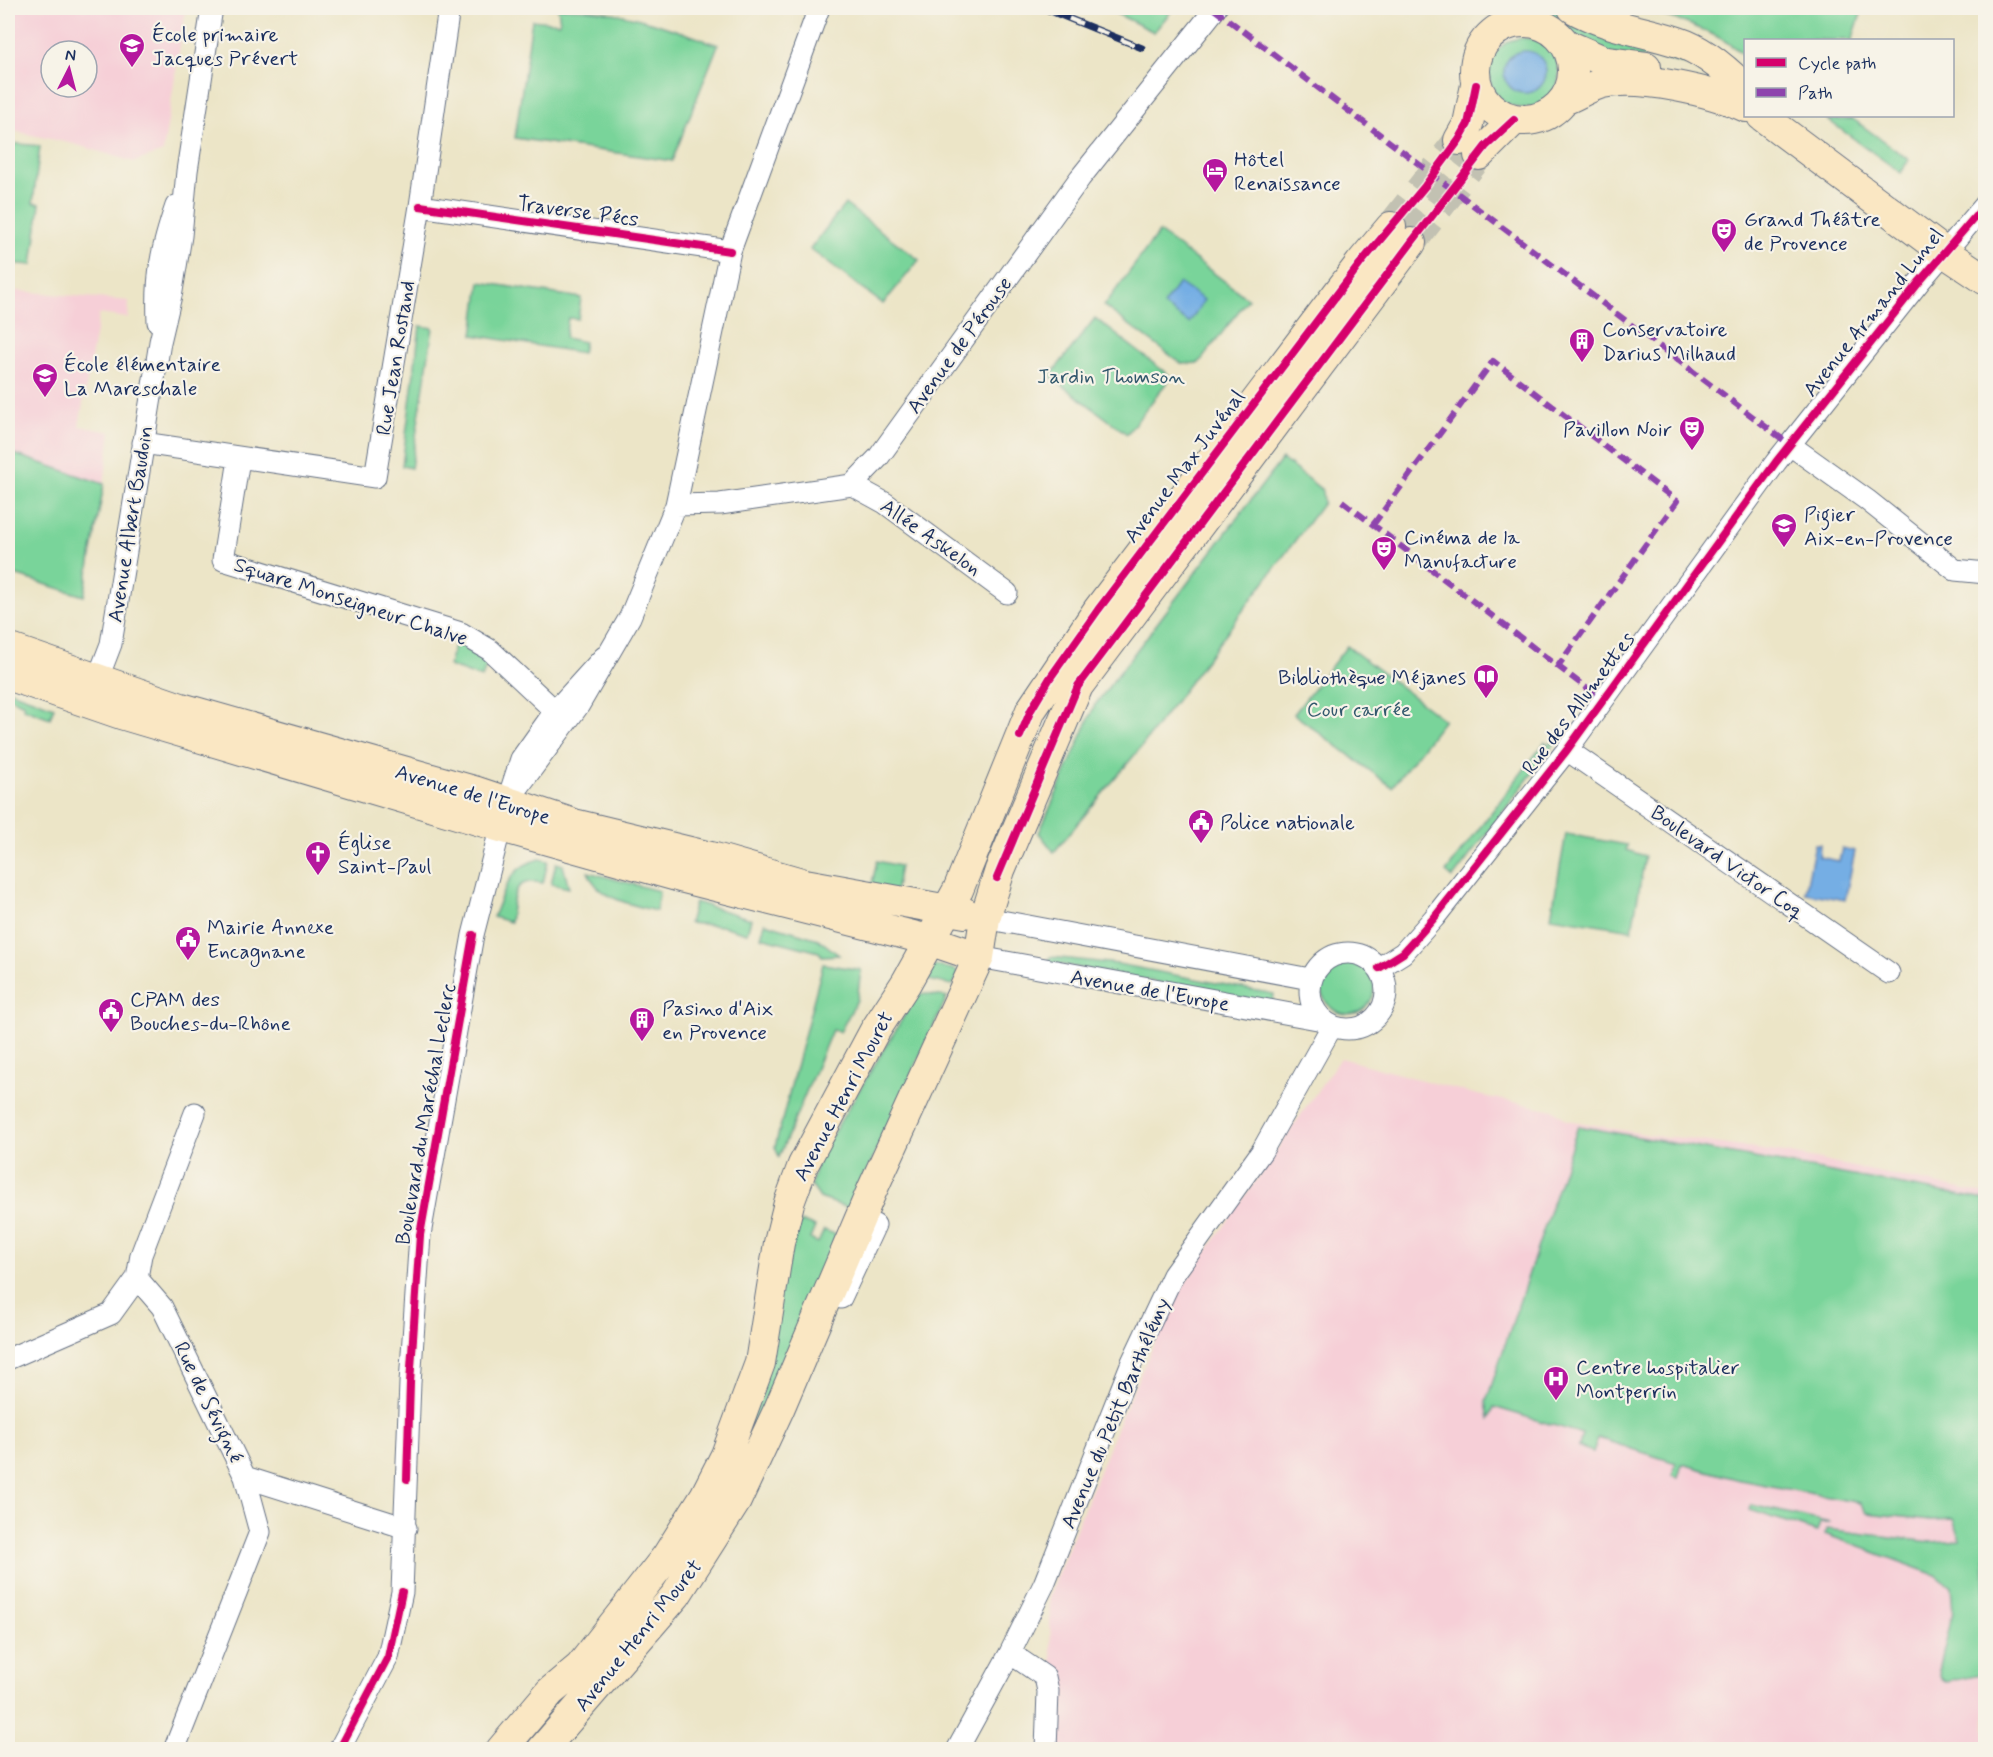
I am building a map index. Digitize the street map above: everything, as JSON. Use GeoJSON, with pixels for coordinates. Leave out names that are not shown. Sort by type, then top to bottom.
{"type":"FeatureCollection","features":[{"type":"Feature","properties":{"kind":"main road"},"geometry":{"type":"LineString","coordinates":[[1573,8],[1608,25],[1680,43],[1717,64],[1744,94]]}},
{"type":"Feature","properties":{"kind":"main road"},"geometry":{"type":"LineString","coordinates":[[1514,120],[1469,147],[1468,124],[1476,85],[1476,59],[1500,18],[1535,23],[1552,31],[1565,44],[1572,57],[1574,72],[1571,87],[1564,100]]}},
{"type":"Feature","properties":{"kind":"main road"},"geometry":{"type":"LineString","coordinates":[[1565,44],[1606,62],[1705,76],[1744,94]]}},
{"type":"Feature","properties":{"kind":"main road"},"geometry":{"type":"LineString","coordinates":[[1476,85],[1484,101],[1497,113],[1514,120],[1542,118],[1564,100],[1603,83],[1627,82],[1680,87],[1721,95],[1744,94]]}},
{"type":"Feature","properties":{"kind":"main road"},"geometry":{"type":"LineString","coordinates":[[1762,117],[1950,245],[1986,258]]}},
{"type":"Feature","properties":{"kind":"main road"},"geometry":{"type":"LineString","coordinates":[[1788,117],[1950,245],[1986,280]]}},
{"type":"Feature","properties":{"kind":"main road","name":"Avenue Max Juvénal"},"geometry":{"type":"LineString","coordinates":[[929,940],[958,890],[1031,710],[1050,678],[1098,610],[1360,264],[1401,235],[1078,686],[1000,870],[985,918],[979,957]]}},
{"type":"Feature","properties":{"kind":"main road","name":"Avenue de l'Europe"},"geometry":{"type":"LineString","coordinates":[[8,648],[94,691]]}},
{"type":"Feature","properties":{"kind":"main road","name":"Avenue de l'Europe"},"geometry":{"type":"LineString","coordinates":[[8,675],[94,691],[504,814],[684,879],[929,940],[979,957]]}},
{"type":"Feature","properties":{"kind":"main road","name":"Avenue de l'Europe"},"geometry":{"type":"LineString","coordinates":[[504,814],[574,824],[716,858],[805,884],[985,918]]}},
{"type":"Feature","properties":{"kind":"main road","name":"Avenue Henri Mouret"},"geometry":{"type":"LineString","coordinates":[[501,1749],[550,1692],[580,1667],[667,1556],[705,1496],[726,1455],[760,1363],[779,1243],[803,1165],[874,1032],[906,983],[929,940]]}},
{"type":"Feature","properties":{"kind":"main road","name":"Avenue Henri Mouret"},"geometry":{"type":"LineString","coordinates":[[542,1749],[676,1595],[736,1501],[779,1409],[872,1190],[979,957]]}},
{"type":"Feature","properties":{"kind":"street","name":"Avenue Albert Baudoin"},"geometry":{"type":"LineString","coordinates":[[94,691],[111,644],[160,342],[156,288],[161,251],[187,171],[212,8]]}},
{"type":"Feature","properties":{"kind":"street","name":"Rue Jean Rostand"},"geometry":{"type":"LineString","coordinates":[[143,443],[239,459],[375,477],[420,206],[449,8]]}},
{"type":"Feature","properties":{"kind":"street"},"geometry":{"type":"LineString","coordinates":[[504,814],[579,705],[604,657],[630,616],[676,505],[730,252],[819,8]]}},
{"type":"Feature","properties":{"kind":"street","name":"Avenue de Pérouse"},"geometry":{"type":"LineString","coordinates":[[852,485],[878,458],[1102,150],[1216,8]]}},
{"type":"Feature","properties":{"kind":"street","name":"Avenue Armand Lunel"},"geometry":{"type":"LineString","coordinates":[[1790,445],[1950,245],[1986,204]]}},
{"type":"Feature","properties":{"kind":"street","name":"Traverse Pécs"},"geometry":{"type":"LineString","coordinates":[[420,206],[730,252]]}},
{"type":"Feature","properties":{"kind":"street"},"geometry":{"type":"LineString","coordinates":[[1790,445],[1867,500],[1955,570],[1986,573]]}},
{"type":"Feature","properties":{"kind":"street","name":"Rue des Allumettes"},"geometry":{"type":"LineString","coordinates":[[1383,977],[1568,750],[1790,445]]}},
{"type":"Feature","properties":{"kind":"street","name":"Square Monseigneur Chalve"},"geometry":{"type":"LineString","coordinates":[[239,459],[223,560],[461,633],[490,651],[555,711]]}},
{"type":"Feature","properties":{"kind":"street"},"geometry":{"type":"LineString","coordinates":[[676,505],[720,504],[852,485]]}},
{"type":"Feature","properties":{"kind":"street","name":"Allée Askelon"},"geometry":{"type":"LineString","coordinates":[[852,485],[885,503],[1007,593]]}},
{"type":"Feature","properties":{"kind":"street","name":"Boulevard du Maréchal Leclerc"},"geometry":{"type":"LineString","coordinates":[[339,1749],[388,1657],[402,1592],[410,1383],[420,1235],[473,935],[504,814],[521,759],[555,711],[604,657]]}},
{"type":"Feature","properties":{"kind":"street","name":"Boulevard Victor Coq"},"geometry":{"type":"LineString","coordinates":[[1568,750],[1889,973]]}},
{"type":"Feature","properties":{"kind":"street","name":"Avenue de l'Europe"},"geometry":{"type":"LineString","coordinates":[[985,918],[1311,979]]}},
{"type":"Feature","properties":{"kind":"street"},"geometry":{"type":"LineString","coordinates":[[1343,952],[1357,953],[1369,958],[1383,977],[1381,1011],[1372,1021],[1359,1028],[1346,1029],[1327,1023],[1310,1001],[1311,979],[1320,963],[1343,952]]}},
{"type":"Feature","properties":{"kind":"street","name":"Avenue de l'Europe"},"geometry":{"type":"LineString","coordinates":[[979,957],[1327,1023]]}},
{"type":"Feature","properties":{"kind":"street","name":"Avenue du Petit Barthélémy"},"geometry":{"type":"LineString","coordinates":[[957,1749],[1010,1653],[1044,1584],[1132,1362],[1173,1275],[1262,1151],[1327,1023]]}},
{"type":"Feature","properties":{"kind":"street"},"geometry":{"type":"LineString","coordinates":[[8,1359],[111,1314],[138,1278],[141,1255],[195,1113]]}},
{"type":"Feature","properties":{"kind":"street"},"geometry":{"type":"LineString","coordinates":[[736,1501],[753,1482],[875,1225]]}},
{"type":"Feature","properties":{"kind":"street","name":"Rue de Sévigné"},"geometry":{"type":"LineString","coordinates":[[138,1278],[162,1307],[245,1477],[406,1528]]}},
{"type":"Feature","properties":{"kind":"street"},"geometry":{"type":"LineString","coordinates":[[174,1749],[260,1532],[245,1477]]}},
{"type":"Feature","properties":{"kind":"street"},"geometry":{"type":"LineString","coordinates":[[1010,1653],[1045,1677],[1048,1691],[1046,1749]]}},
{"type":"Feature","properties":{"kind":"shaded area","name":"École primaire Jacques Prévert"},"geometry":{"type":"Polygon","coordinates":[[[8,8],[186,8],[163,152],[134,162],[74,144],[8,130],[8,8]]]}},
{"type":"Feature","properties":{"kind":"shaded area","name":"École élémentaire La Mareschale"},"geometry":{"type":"Polygon","coordinates":[[[8,290],[129,301],[128,318],[99,314],[79,426],[111,432],[104,484],[8,452],[8,290]]]}},
{"type":"Feature","properties":{"kind":"shaded area","name":"Centre hospitalier Montperrin"},"geometry":{"type":"Polygon","coordinates":[[[1340,1058],[1478,1095],[1554,1110],[1567,1120],[1666,1138],[1673,1137],[1791,1154],[1985,1194],[1985,1749],[1055,1749],[1049,1596],[1120,1419],[1174,1299],[1340,1058]]]}},
{"type":"Feature","properties":{"kind":"green space"},"geometry":{"type":"Polygon","coordinates":[[[558,8],[620,14],[718,45],[672,161],[515,138],[532,20],[560,23],[558,8]]]}},
{"type":"Feature","properties":{"kind":"green space"},"geometry":{"type":"Polygon","coordinates":[[[1105,8],[1174,8],[1154,32],[1105,8]]]}},
{"type":"Feature","properties":{"kind":"green space"},"geometry":{"type":"Polygon","coordinates":[[[1516,8],[1563,8],[1687,53],[1684,64],[1656,58],[1609,54],[1553,22],[1530,13],[1516,12],[1516,8]]]}},
{"type":"Feature","properties":{"kind":"green space"},"geometry":{"type":"Polygon","coordinates":[[[1629,8],[1863,8],[1852,39],[1744,39],[1744,56],[1735,48],[1707,32],[1658,14],[1629,8]]]}},
{"type":"Feature","properties":{"kind":"green space"},"geometry":{"type":"Polygon","coordinates":[[[1517,38],[1531,38],[1544,44],[1553,53],[1559,66],[1557,86],[1549,98],[1531,108],[1517,108],[1504,102],[1495,93],[1489,80],[1489,66],[1495,53],[1504,44],[1517,38]]]}},
{"type":"Feature","properties":{"kind":"green space"},"geometry":{"type":"Polygon","coordinates":[[[1853,119],[1909,160],[1901,173],[1828,120],[1853,119]]]}},
{"type":"Feature","properties":{"kind":"green space"},"geometry":{"type":"Polygon","coordinates":[[[8,143],[40,146],[33,203],[40,204],[32,265],[8,263],[8,143]]]}},
{"type":"Feature","properties":{"kind":"green space"},"geometry":{"type":"Polygon","coordinates":[[[845,204],[919,260],[883,304],[810,249],[845,204]]]}},
{"type":"Feature","properties":{"kind":"green space"},"geometry":{"type":"Polygon","coordinates":[[[1159,232],[1248,299],[1199,363],[1182,364],[1104,306],[1159,232]]]}},
{"type":"Feature","properties":{"kind":"green space"},"geometry":{"type":"Polygon","coordinates":[[[480,282],[581,298],[578,319],[568,318],[565,338],[584,342],[582,353],[473,335],[480,282]]]}},
{"type":"Feature","properties":{"kind":"green space","name":"Jardin Thomson"},"geometry":{"type":"Polygon","coordinates":[[[1095,318],[1171,377],[1127,434],[1050,376],[1095,318]]]}},
{"type":"Feature","properties":{"kind":"green space"},"geometry":{"type":"Polygon","coordinates":[[[420,326],[433,328],[411,468],[402,466],[420,326]]]}},
{"type":"Feature","properties":{"kind":"green space"},"geometry":{"type":"Polygon","coordinates":[[[8,452],[104,484],[84,596],[8,573],[8,452]]]}},
{"type":"Feature","properties":{"kind":"green space"},"geometry":{"type":"Polygon","coordinates":[[[1282,459],[1322,490],[1323,503],[1142,746],[1054,852],[1039,833],[1095,705],[1282,459]]]}},
{"type":"Feature","properties":{"kind":"green space"},"geometry":{"type":"Polygon","coordinates":[[[455,641],[487,663],[482,678],[449,666],[455,641]]]}},
{"type":"Feature","properties":{"kind":"green space","name":"Cour carrée"},"geometry":{"type":"Polygon","coordinates":[[[1347,646],[1444,720],[1392,787],[1294,714],[1347,646]]]}},
{"type":"Feature","properties":{"kind":"green space"},"geometry":{"type":"Polygon","coordinates":[[[8,690],[54,707],[50,718],[23,708],[24,704],[8,697],[8,690]]]}},
{"type":"Feature","properties":{"kind":"green space"},"geometry":{"type":"Polygon","coordinates":[[[1562,727],[1565,730],[1453,878],[1446,872],[1545,742],[1549,745],[1562,727]]]}},
{"type":"Feature","properties":{"kind":"green space"},"geometry":{"type":"Polygon","coordinates":[[[1566,834],[1627,845],[1626,850],[1645,856],[1632,930],[1551,917],[1566,834]]]}},
{"type":"Feature","properties":{"kind":"green space"},"geometry":{"type":"Polygon","coordinates":[[[540,859],[548,861],[543,883],[525,883],[520,886],[514,897],[510,922],[493,917],[514,874],[521,867],[540,859]]]}},
{"type":"Feature","properties":{"kind":"green space"},"geometry":{"type":"Polygon","coordinates":[[[877,861],[900,866],[895,893],[871,888],[877,861]]]}},
{"type":"Feature","properties":{"kind":"green space"},"geometry":{"type":"Polygon","coordinates":[[[556,863],[563,865],[569,888],[551,884],[556,863]]]}},
{"type":"Feature","properties":{"kind":"green space"},"geometry":{"type":"Polygon","coordinates":[[[588,872],[659,891],[656,911],[626,903],[607,894],[599,888],[588,872]]]}},
{"type":"Feature","properties":{"kind":"green space"},"geometry":{"type":"Polygon","coordinates":[[[695,902],[751,919],[747,933],[722,926],[689,923],[695,902]]]}},
{"type":"Feature","properties":{"kind":"green space"},"geometry":{"type":"Polygon","coordinates":[[[765,923],[818,939],[839,955],[822,956],[819,952],[761,937],[765,923]]]}},
{"type":"Feature","properties":{"kind":"green space"},"geometry":{"type":"Polygon","coordinates":[[[1050,957],[1118,964],[1274,994],[1272,1004],[1048,962],[1050,957]]]}},
{"type":"Feature","properties":{"kind":"green space"},"geometry":{"type":"Polygon","coordinates":[[[1343,962],[1353,962],[1367,969],[1374,988],[1367,1007],[1353,1014],[1343,1014],[1333,1010],[1326,1003],[1322,993],[1322,983],[1326,973],[1333,966],[1343,962]]]}},
{"type":"Feature","properties":{"kind":"green space"},"geometry":{"type":"Polygon","coordinates":[[[823,964],[861,970],[857,1000],[840,1032],[832,1030],[779,1157],[775,1147],[823,964]]]}},
{"type":"Feature","properties":{"kind":"green space"},"geometry":{"type":"Polygon","coordinates":[[[933,965],[956,970],[958,975],[953,985],[924,979],[933,965]]]}},
{"type":"Feature","properties":{"kind":"green space"},"geometry":{"type":"Polygon","coordinates":[[[918,993],[947,997],[851,1206],[848,1208],[820,1198],[811,1185],[818,1158],[918,993]]]}},
{"type":"Feature","properties":{"kind":"green space"},"geometry":{"type":"Polygon","coordinates":[[[1578,1126],[1985,1200],[1985,1674],[1947,1682],[1941,1678],[1939,1671],[1953,1612],[1951,1587],[1936,1575],[1825,1534],[1826,1529],[1931,1542],[1961,1540],[1953,1519],[1931,1520],[1867,1513],[1860,1503],[1740,1480],[1682,1464],[1678,1478],[1672,1476],[1676,1463],[1598,1438],[1593,1452],[1579,1447],[1582,1434],[1494,1407],[1489,1419],[1486,1402],[1578,1126]]]}},
{"type":"Feature","properties":{"kind":"green space"},"geometry":{"type":"Polygon","coordinates":[[[803,1222],[815,1227],[810,1239],[818,1243],[824,1230],[837,1235],[742,1454],[686,1556],[652,1601],[524,1749],[515,1750],[679,1552],[798,1224],[803,1222]]]}},
{"type":"Feature","properties":{"kind":"green space"},"geometry":{"type":"Polygon","coordinates":[[[1752,1505],[1830,1523],[1820,1523],[1817,1532],[1750,1510],[1752,1505]]]}},
{"type":"Feature","properties":{"kind":"water"},"geometry":{"type":"Polygon","coordinates":[[[1525,51],[1540,57],[1546,72],[1540,87],[1525,93],[1510,87],[1504,72],[1510,57],[1525,51]]]}},
{"type":"Feature","properties":{"kind":"water"},"geometry":{"type":"Polygon","coordinates":[[[1179,283],[1204,300],[1189,323],[1163,305],[1179,283]]]}},
{"type":"Feature","properties":{"kind":"water"},"geometry":{"type":"Polygon","coordinates":[[[1815,844],[1820,844],[1819,857],[1839,861],[1842,848],[1855,851],[1845,900],[1805,893],[1815,844]]]}},
{"type":"Feature","properties":{"kind":"tunnel"},"geometry":{"type":"LineString","coordinates":[[1391,227],[1459,140]]}},
{"type":"Feature","properties":{"kind":"tunnel"},"geometry":{"type":"LineString","coordinates":[[1411,243],[1479,155]]}},
{"type":"Feature","properties":{"kind":"railway"},"geometry":{"type":"LineString","coordinates":[[1043,8],[1142,48]]}},
{"type":"Feature","properties":{"kind":"marked path"},"geometry":{"type":"LineString","coordinates":[[1214,9],[1790,445]]}},
{"type":"Feature","properties":{"kind":"marked path"},"geometry":{"type":"LineString","coordinates":[[1373,525],[1493,361],[1677,501],[1558,666]]}},
{"type":"Feature","properties":{"kind":"marked path"},"geometry":{"type":"LineString","coordinates":[[1342,501],[1602,700]]}},
{"type":"Feature","properties":{"kind":"cycle path"},"geometry":{"type":"LineString","coordinates":[[1020,736],[1031,710],[1050,678],[1098,610],[1360,264],[1425,186],[1459,140],[1468,124],[1476,85]]}},
{"type":"Feature","properties":{"kind":"cycle path"},"geometry":{"type":"LineString","coordinates":[[997,878],[1078,686],[1411,243],[1486,146],[1514,120]]}},
{"type":"Feature","properties":{"kind":"cycle path"},"geometry":{"type":"LineString","coordinates":[[1379,968],[1403,953],[1434,918],[1567,750],[1776,462],[1920,281],[1986,204]]}},
{"type":"Feature","properties":{"kind":"cycle path"},"geometry":{"type":"LineString","coordinates":[[420,206],[730,251]]}},
{"type":"Feature","properties":{"kind":"cycle path"},"geometry":{"type":"LineString","coordinates":[[407,1479],[410,1383],[420,1235],[473,935]]}},
{"type":"Feature","properties":{"kind":"cycle path"},"geometry":{"type":"LineString","coordinates":[[339,1750],[388,1657],[402,1592]]}},
{"type":"Feature","properties":{"kind":"place","name":"École primaire Jacques Prévert"},"geometry":{"type":"Point","coordinates":[132,69]}},
{"type":"Feature","properties":{"kind":"place","name":"Hôtel Renaissance"},"geometry":{"type":"Point","coordinates":[1215,194]}},
{"type":"Feature","properties":{"kind":"place","name":"Grand Théâtre de Provence"},"geometry":{"type":"Point","coordinates":[1724,254]}},
{"type":"Feature","properties":{"kind":"place","name":"Conservatoire Darius Milhaud"},"geometry":{"type":"Point","coordinates":[1582,364]}},
{"type":"Feature","properties":{"kind":"place","name":"École élémentaire La Mareschale"},"geometry":{"type":"Point","coordinates":[45,399]}},
{"type":"Feature","properties":{"kind":"place","name":"Pavillon Noir"},"geometry":{"type":"Point","coordinates":[1692,452]}},
{"type":"Feature","properties":{"kind":"place","name":"Pigier Aix-en-Provence"},"geometry":{"type":"Point","coordinates":[1784,549]}},
{"type":"Feature","properties":{"kind":"place","name":"Cinéma de la Manufacture"},"geometry":{"type":"Point","coordinates":[1384,572]}},
{"type":"Feature","properties":{"kind":"place","name":"Bibliothèque Méjanes"},"geometry":{"type":"Point","coordinates":[1486,700]}},
{"type":"Feature","properties":{"kind":"place","name":"Police nationale"},"geometry":{"type":"Point","coordinates":[1201,845]}},
{"type":"Feature","properties":{"kind":"place","name":"Église Saint-Paul"},"geometry":{"type":"Point","coordinates":[318,877]}},
{"type":"Feature","properties":{"kind":"place","name":"Mairie Annexe Encagnane"},"geometry":{"type":"Point","coordinates":[188,962]}},
{"type":"Feature","properties":{"kind":"place","name":"CPAM des Bouches-du-Rhône"},"geometry":{"type":"Point","coordinates":[111,1034]}},
{"type":"Feature","properties":{"kind":"place","name":"Pasino d'Aix en Provence"},"geometry":{"type":"Point","coordinates":[642,1043]}},
{"type":"Feature","properties":{"kind":"place","name":"Centre hospitalier Montperrin"},"geometry":{"type":"Point","coordinates":[1556,1402]}}]}
